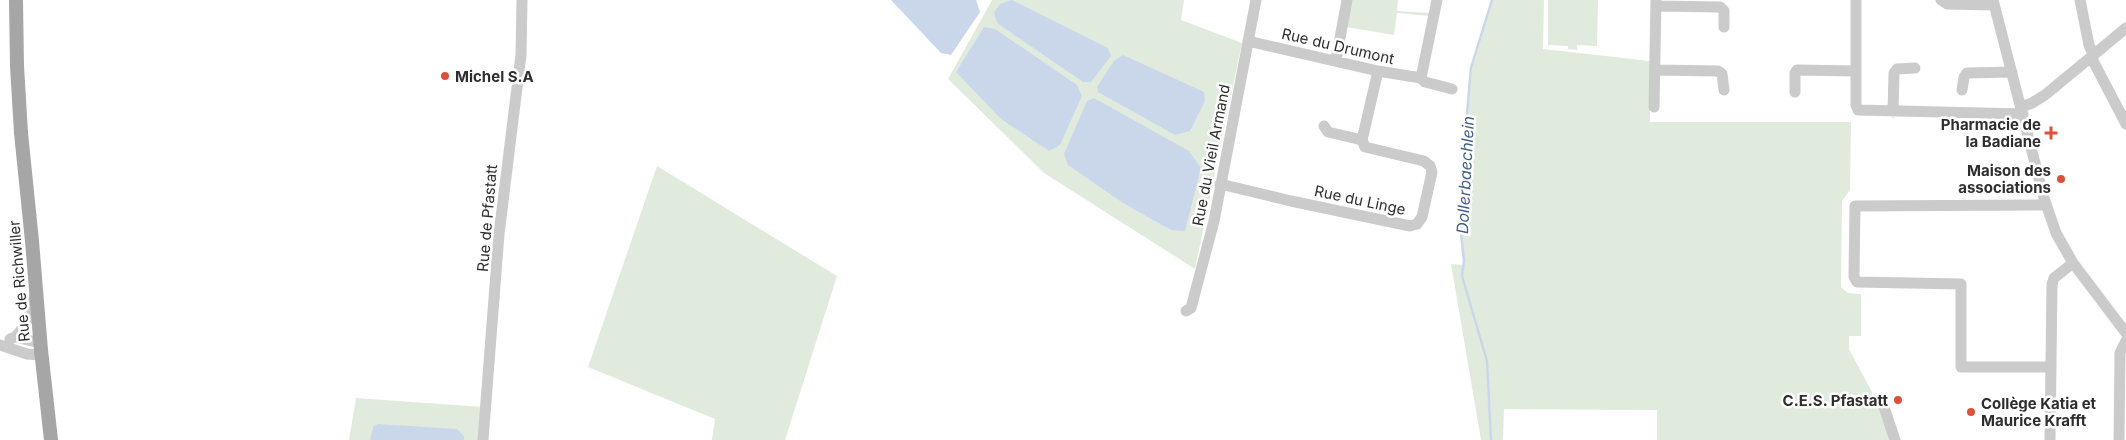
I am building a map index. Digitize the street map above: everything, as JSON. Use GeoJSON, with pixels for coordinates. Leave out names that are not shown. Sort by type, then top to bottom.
{"type":"FeatureCollection","features":[{"type":"Feature","properties":{"kind":"main road","name":"Rue de Richwiller"},"geometry":{"type":"LineString","coordinates":[[16,0],[21,133],[51,440]]}},
{"type":"Feature","properties":{"kind":"street","name":"Rue de Pfastatt"},"geometry":{"type":"LineString","coordinates":[[483,440],[499,234],[521,55],[522,0]]}},
{"type":"Feature","properties":{"kind":"street","name":"Rue du Vieil Armand"},"geometry":{"type":"LineString","coordinates":[[1186,311],[1191,308],[1195,296],[1220,184],[1256,0]]}},
{"type":"Feature","properties":{"kind":"street"},"geometry":{"type":"LineString","coordinates":[[1336,60],[1347,0]]}},
{"type":"Feature","properties":{"kind":"street"},"geometry":{"type":"LineString","coordinates":[[1421,78],[1437,0]]}},
{"type":"Feature","properties":{"kind":"street"},"geometry":{"type":"LineString","coordinates":[[1856,0],[1856,105],[1858,110],[2023,114],[2126,28]]}},
{"type":"Feature","properties":{"kind":"street"},"geometry":{"type":"LineString","coordinates":[[1941,0],[1947,4],[1993,2],[2046,204],[2056,233],[2073,263],[2126,332]]}},
{"type":"Feature","properties":{"kind":"street"},"geometry":{"type":"LineString","coordinates":[[2080,0],[2092,56],[2126,124]]}},
{"type":"Feature","properties":{"kind":"street"},"geometry":{"type":"LineString","coordinates":[[1654,107],[1656,3],[1720,7],[1724,11],[1724,27]]}},
{"type":"Feature","properties":{"kind":"street","name":"Rue du Drumont"},"geometry":{"type":"LineString","coordinates":[[1248,41],[1378,71],[1421,78],[1426,82],[1452,89]]}},
{"type":"Feature","properties":{"kind":"street"},"geometry":{"type":"LineString","coordinates":[[1893,112],[1894,73],[1900,69],[1915,68]]}},
{"type":"Feature","properties":{"kind":"street"},"geometry":{"type":"LineString","coordinates":[[1654,70],[1718,71],[1722,74],[1724,90]]}},
{"type":"Feature","properties":{"kind":"street"},"geometry":{"type":"LineString","coordinates":[[1794,92],[1795,73],[1797,70],[1856,71]]}},
{"type":"Feature","properties":{"kind":"street"},"geometry":{"type":"LineString","coordinates":[[1362,140],[1378,71]]}},
{"type":"Feature","properties":{"kind":"street"},"geometry":{"type":"LineString","coordinates":[[1962,90],[1964,77],[1967,74],[2012,72]]}},
{"type":"Feature","properties":{"kind":"street","name":"Rue du Linge"},"geometry":{"type":"LineString","coordinates":[[1220,184],[1410,226],[1417,224],[1422,217],[1432,172],[1430,166],[1424,160],[1365,147],[1362,140],[1328,132],[1324,126]]}},
{"type":"Feature","properties":{"kind":"street"},"geometry":{"type":"LineString","coordinates":[[2046,204],[1855,206],[1854,277],[1857,282],[1961,284],[1961,366],[2051,367]]}},
{"type":"Feature","properties":{"kind":"street"},"geometry":{"type":"LineString","coordinates":[[2050,440],[2052,285],[2054,278],[2073,263]]}},
{"type":"Feature","properties":{"kind":"street"},"geometry":{"type":"LineString","coordinates":[[0,343],[15,337],[22,331],[29,317],[36,294]]}},
{"type":"Feature","properties":{"kind":"street"},"geometry":{"type":"LineString","coordinates":[[15,337],[41,349]]}},
{"type":"Feature","properties":{"kind":"street"},"geometry":{"type":"LineString","coordinates":[[2120,440],[2120,353],[2126,341]]}},
{"type":"Feature","properties":{"kind":"street"},"geometry":{"type":"LineString","coordinates":[[0,343],[27,354],[41,349]]}},
{"type":"Feature","properties":{"kind":"street"},"geometry":{"type":"LineString","coordinates":[[1884,407],[1895,440]]}},
{"type":"Feature","properties":{"kind":"green space"},"geometry":{"type":"Polygon","coordinates":[[[992,0],[1184,0],[1181,20],[1242,43],[1195,269],[1044,173],[948,79],[992,0]]]}},
{"type":"Feature","properties":{"kind":"green space"},"geometry":{"type":"Polygon","coordinates":[[[1352,0],[1398,0],[1397,11],[1430,13],[1429,16],[1397,13],[1394,35],[1346,27],[1352,0]]]}},
{"type":"Feature","properties":{"kind":"green space"},"geometry":{"type":"Polygon","coordinates":[[[1493,0],[1544,0],[1543,49],[1650,61],[1650,122],[1851,122],[1850,190],[1842,201],[1841,287],[1848,293],[1861,294],[1861,336],[1849,336],[1849,349],[1881,409],[1891,440],[1657,440],[1657,410],[1504,409],[1503,440],[1481,440],[1451,264],[1465,265],[1461,224],[1462,189],[1467,174],[1463,170],[1472,69],[1493,0]]]}},
{"type":"Feature","properties":{"kind":"green space"},"geometry":{"type":"Polygon","coordinates":[[[1548,0],[1598,0],[1597,46],[1577,45],[1577,50],[1568,49],[1568,46],[1548,45],[1548,0]]]}},
{"type":"Feature","properties":{"kind":"green space"},"geometry":{"type":"Polygon","coordinates":[[[657,166],[837,276],[785,440],[712,440],[715,419],[588,367],[657,166]]]}},
{"type":"Feature","properties":{"kind":"green space"},"geometry":{"type":"Polygon","coordinates":[[[356,398],[483,407],[478,440],[464,440],[464,436],[373,427],[370,440],[349,440],[356,398]]]}},
{"type":"Feature","properties":{"kind":"water"},"geometry":{"type":"Polygon","coordinates":[[[891,0],[976,0],[980,12],[951,55],[941,53],[891,0]]]}},
{"type":"Feature","properties":{"kind":"water"},"geometry":{"type":"Polygon","coordinates":[[[1012,0],[1108,48],[1111,56],[1091,82],[1083,82],[997,23],[994,12],[1000,4],[1012,0]]]}},
{"type":"Feature","properties":{"kind":"water"},"geometry":{"type":"Polygon","coordinates":[[[984,27],[995,29],[1077,85],[1082,96],[1060,145],[1049,151],[1001,119],[956,72],[984,27]]]}},
{"type":"Feature","properties":{"kind":"water"},"geometry":{"type":"Polygon","coordinates":[[[1123,55],[1204,92],[1205,101],[1190,131],[1175,135],[1098,92],[1097,87],[1114,61],[1123,55]]]}},
{"type":"Feature","properties":{"kind":"water"},"geometry":{"type":"Polygon","coordinates":[[[1094,98],[1189,151],[1201,168],[1185,231],[1171,230],[1123,203],[1068,165],[1064,154],[1087,101],[1094,98]]]}},
{"type":"Feature","properties":{"kind":"water"},"geometry":{"type":"Polygon","coordinates":[[[378,424],[457,429],[464,436],[464,440],[370,440],[373,427],[378,424]]]}},
{"type":"Feature","properties":{"kind":"waterway","name":"Dollerbaechlein"},"geometry":{"type":"LineString","coordinates":[[1491,440],[1487,361],[1462,276],[1464,261],[1460,224],[1461,188],[1465,174],[1462,170],[1471,68],[1492,0]]}},
{"type":"Feature","properties":{"kind":"place","name":"Michel S.A"},"geometry":{"type":"Point","coordinates":[445,76]}},
{"type":"Feature","properties":{"kind":"place","name":"Pharmacie de la Badiane"},"geometry":{"type":"Point","coordinates":[2051,133]}},
{"type":"Feature","properties":{"kind":"place","name":"Maison des associations"},"geometry":{"type":"Point","coordinates":[2061,179]}},
{"type":"Feature","properties":{"kind":"place","name":"C.E.S. Pfastatt"},"geometry":{"type":"Point","coordinates":[1898,400]}},
{"type":"Feature","properties":{"kind":"place","name":"Collège Katia et Maurice Krafft"},"geometry":{"type":"Point","coordinates":[1971,412]}}]}
